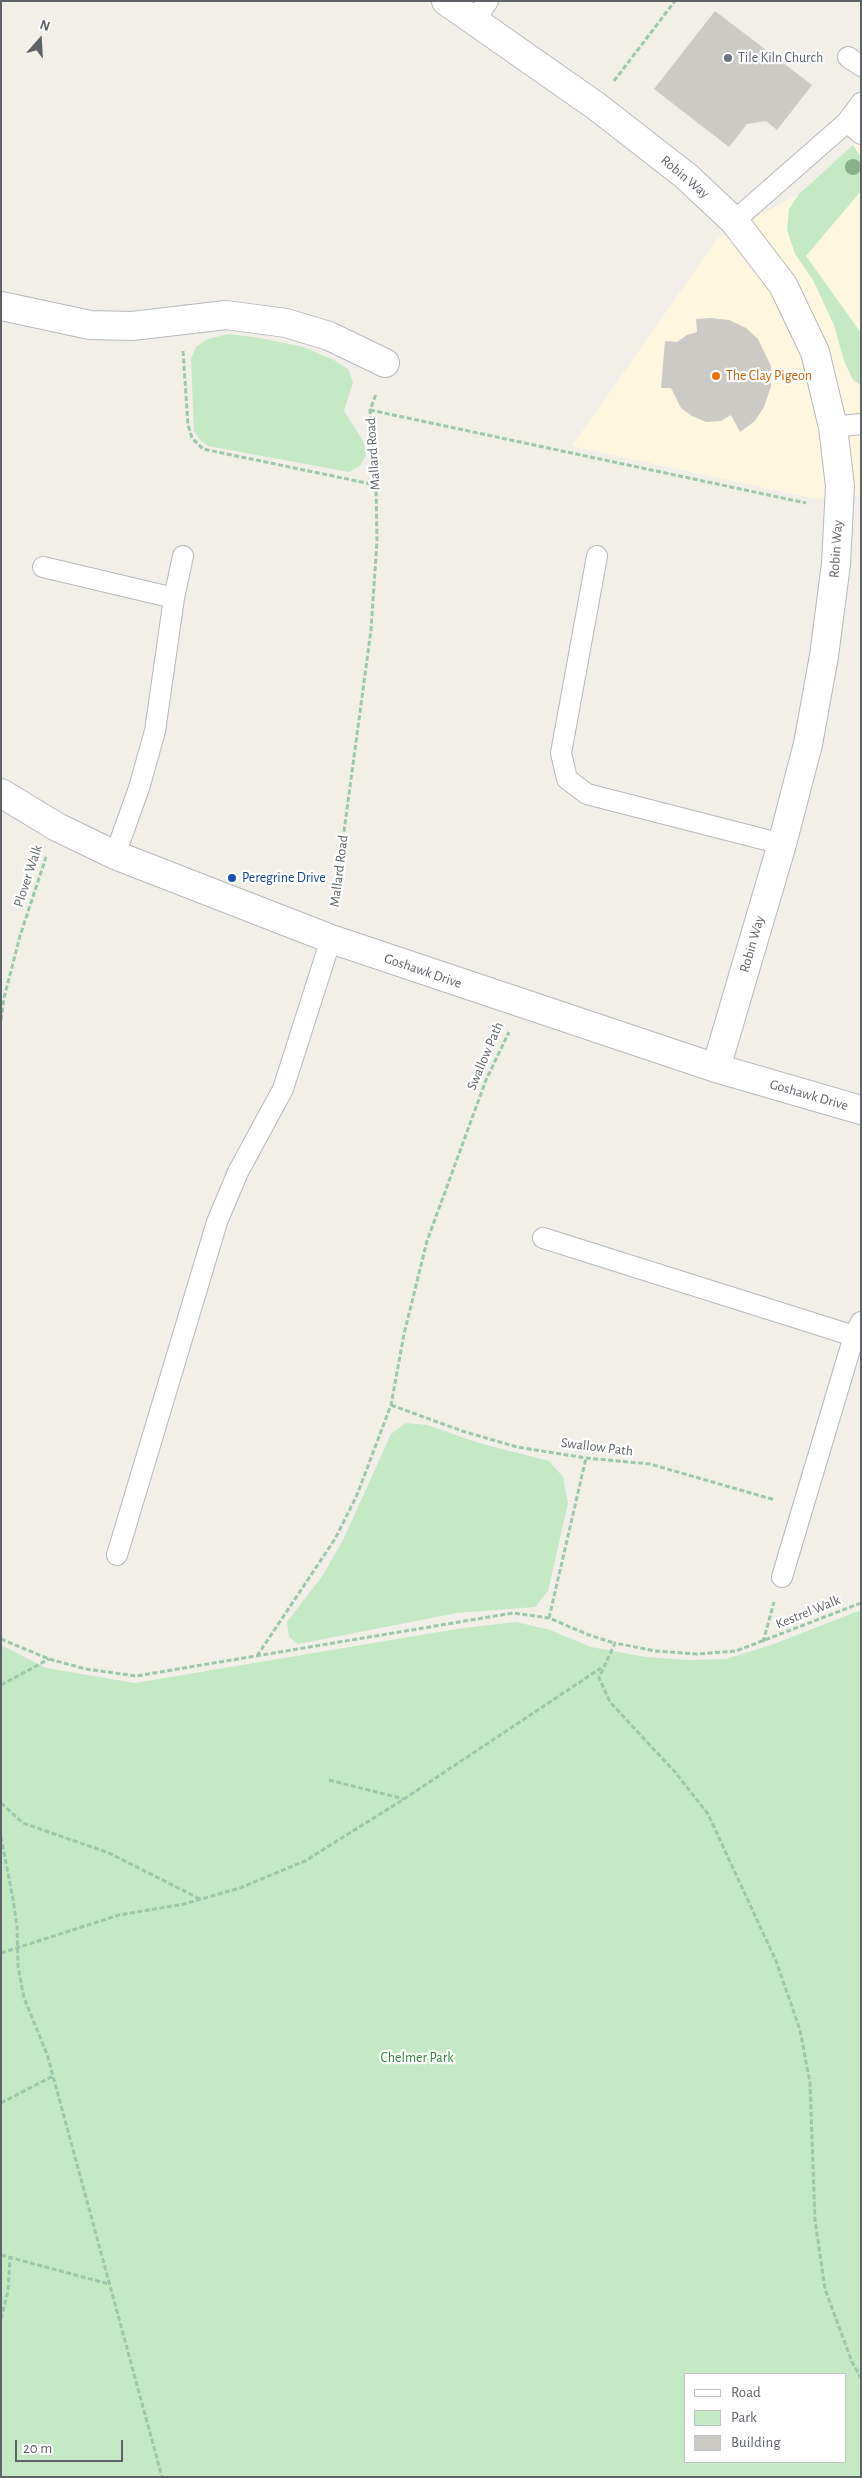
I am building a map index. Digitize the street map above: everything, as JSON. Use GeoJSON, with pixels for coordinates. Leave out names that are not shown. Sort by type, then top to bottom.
{"type":"FeatureCollection","features":[{"type":"Feature","properties":{"kind":"street","name":"Robin Way"},"geometry":{"type":"LineString","coordinates":[[446,1],[481,11],[596,106],[686,176],[734,221],[782,284],[811,343],[833,427],[840,486],[836,564],[824,656],[808,744],[782,844],[716,1068]]}},
{"type":"Feature","properties":{"kind":"street"},"geometry":{"type":"LineString","coordinates":[[1,306],[90,325],[132,326],[226,315],[286,323],[329,336],[385,363]]}},
{"type":"Feature","properties":{"kind":"street","name":"Goshawk Drive"},"geometry":{"type":"LineString","coordinates":[[1,792],[56,826],[114,855],[330,939],[716,1068],[861,1110]]}},
{"type":"Feature","properties":{"kind":"lane"},"geometry":{"type":"LineString","coordinates":[[734,221],[854,128],[861,103]]}},
{"type":"Feature","properties":{"kind":"lane"},"geometry":{"type":"LineString","coordinates":[[833,427],[861,424]]}},
{"type":"Feature","properties":{"kind":"lane"},"geometry":{"type":"LineString","coordinates":[[114,855],[139,788],[155,731],[174,598],[183,556]]}},
{"type":"Feature","properties":{"kind":"lane"},"geometry":{"type":"LineString","coordinates":[[597,556],[561,753],[567,779],[587,794],[782,844]]}},
{"type":"Feature","properties":{"kind":"lane"},"geometry":{"type":"LineString","coordinates":[[42,567],[174,598]]}},
{"type":"Feature","properties":{"kind":"lane"},"geometry":{"type":"LineString","coordinates":[[117,1556],[217,1222],[238,1172],[283,1089],[330,939]]}},
{"type":"Feature","properties":{"kind":"lane"},"geometry":{"type":"LineString","coordinates":[[543,1238],[857,1329],[801,1508],[782,1577]]}},
{"type":"Feature","properties":{"kind":"path"},"geometry":{"type":"LineString","coordinates":[[596,106],[675,1]]}},
{"type":"Feature","properties":{"kind":"path"},"geometry":{"type":"LineString","coordinates":[[178,321],[186,368],[188,425],[192,438],[203,449],[376,485]]}},
{"type":"Feature","properties":{"kind":"path","name":"Mallard Road"},"geometry":{"type":"LineString","coordinates":[[330,939],[371,630],[377,540],[376,485],[370,410],[385,363]]}},
{"type":"Feature","properties":{"kind":"path"},"geometry":{"type":"LineString","coordinates":[[370,410],[806,503],[839,507]]}},
{"type":"Feature","properties":{"kind":"path","name":"Plover Walk"},"geometry":{"type":"LineString","coordinates":[[1,1020],[4,998],[20,936],[56,826]]}},
{"type":"Feature","properties":{"kind":"path","name":"Swallow Path"},"geometry":{"type":"LineString","coordinates":[[257,1656],[335,1539],[357,1495],[391,1405],[404,1334],[426,1241],[486,1080],[508,1035],[518,1003]]}},
{"type":"Feature","properties":{"kind":"path","name":"Swallow Path"},"geometry":{"type":"LineString","coordinates":[[391,1405],[462,1431],[517,1447],[586,1458],[650,1464],[801,1508]]}},
{"type":"Feature","properties":{"kind":"path"},"geometry":{"type":"LineString","coordinates":[[548,1618],[586,1458]]}},
{"type":"Feature","properties":{"kind":"path"},"geometry":{"type":"LineString","coordinates":[[762,1642],[782,1577]]}},
{"type":"Feature","properties":{"kind":"path","name":"Kestrel Walk"},"geometry":{"type":"LineString","coordinates":[[1,1639],[48,1659],[86,1669],[136,1676],[513,1613],[548,1618],[589,1635],[615,1643],[655,1651],[697,1654],[736,1651],[861,1603]]}},
{"type":"Feature","properties":{"kind":"path"},"geometry":{"type":"LineString","coordinates":[[615,1643],[599,1678],[610,1702],[675,1772],[708,1814],[776,1961],[800,2030],[810,2083],[815,2220],[825,2289],[849,2354],[861,2378]]}},
{"type":"Feature","properties":{"kind":"path"},"geometry":{"type":"LineString","coordinates":[[1,1685],[48,1659]]}},
{"type":"Feature","properties":{"kind":"path"},"geometry":{"type":"LineString","coordinates":[[1,1953],[119,1915],[201,1899],[240,1888],[305,1861],[404,1799],[602,1668]]}},
{"type":"Feature","properties":{"kind":"path"},"geometry":{"type":"LineString","coordinates":[[329,1780],[404,1799]]}},
{"type":"Feature","properties":{"kind":"path"},"geometry":{"type":"LineString","coordinates":[[1,1803],[23,1822],[109,1853],[201,1899]]}},
{"type":"Feature","properties":{"kind":"path"},"geometry":{"type":"LineString","coordinates":[[1,1837],[14,1899],[18,1966],[24,1998],[47,2054],[162,2477]]}},
{"type":"Feature","properties":{"kind":"path"},"geometry":{"type":"LineString","coordinates":[[1,2103],[53,2076]]}},
{"type":"Feature","properties":{"kind":"path"},"geometry":{"type":"LineString","coordinates":[[1,2255],[110,2284]]}},
{"type":"Feature","properties":{"kind":"path"},"geometry":{"type":"LineString","coordinates":[[1,2319],[8,2291],[10,2257]]}},
{"type":"Feature","properties":{"kind":"shaded area"},"geometry":{"type":"Polygon","coordinates":[[[861,135],[861,495],[816,499],[572,446],[718,238],[799,194],[853,145],[861,135]]]}},
{"type":"Feature","properties":{"kind":"green space"},"geometry":{"type":"Polygon","coordinates":[[[853,145],[861,157],[861,191],[806,256],[861,333],[861,385],[853,380],[844,361],[834,325],[813,280],[795,254],[787,230],[789,209],[799,194],[853,145]]]}},
{"type":"Feature","properties":{"kind":"green space"},"geometry":{"type":"Polygon","coordinates":[[[228,334],[260,338],[303,347],[334,360],[348,369],[353,382],[344,411],[364,442],[366,455],[360,466],[349,472],[208,446],[201,441],[194,431],[191,359],[196,347],[208,339],[228,334]]]}},
{"type":"Feature","properties":{"kind":"green space"},"geometry":{"type":"Polygon","coordinates":[[[406,1423],[427,1425],[479,1443],[549,1461],[563,1477],[568,1503],[548,1591],[535,1607],[457,1613],[298,1644],[289,1637],[287,1622],[323,1575],[344,1538],[391,1434],[406,1423]]]}},
{"type":"Feature","properties":{"kind":"green space","name":"Chelmer Park"},"geometry":{"type":"Polygon","coordinates":[[[861,1610],[861,2477],[1,2477],[1,1645],[46,1668],[135,1683],[463,1628],[516,1622],[550,1630],[591,1647],[646,1657],[688,1660],[726,1659],[774,1644],[861,1610]]]}},
{"type":"Feature","properties":{"kind":"building","name":"Tile Kiln Church"},"geometry":{"type":"Polygon","coordinates":[[[715,11],[812,85],[777,130],[766,121],[747,124],[729,147],[654,89],[715,11]]]}},
{"type":"Feature","properties":{"kind":"building","name":"The Clay Pigeon"},"geometry":{"type":"Polygon","coordinates":[[[696,319],[729,320],[746,328],[758,339],[771,366],[771,386],[764,407],[755,421],[740,432],[731,415],[721,421],[706,422],[692,416],[681,408],[671,388],[661,388],[665,341],[677,342],[687,335],[697,332],[696,319]]]}},
{"type":"Feature","properties":{"kind":"place","name":"Tile Kiln Church"},"geometry":{"type":"Point","coordinates":[728,58]}},
{"type":"Feature","properties":{"kind":"place","name":"The Clay Pigeon"},"geometry":{"type":"Point","coordinates":[716,376]}},
{"type":"Feature","properties":{"kind":"place","name":"Peregrine Drive"},"geometry":{"type":"Point","coordinates":[232,878]}}]}
